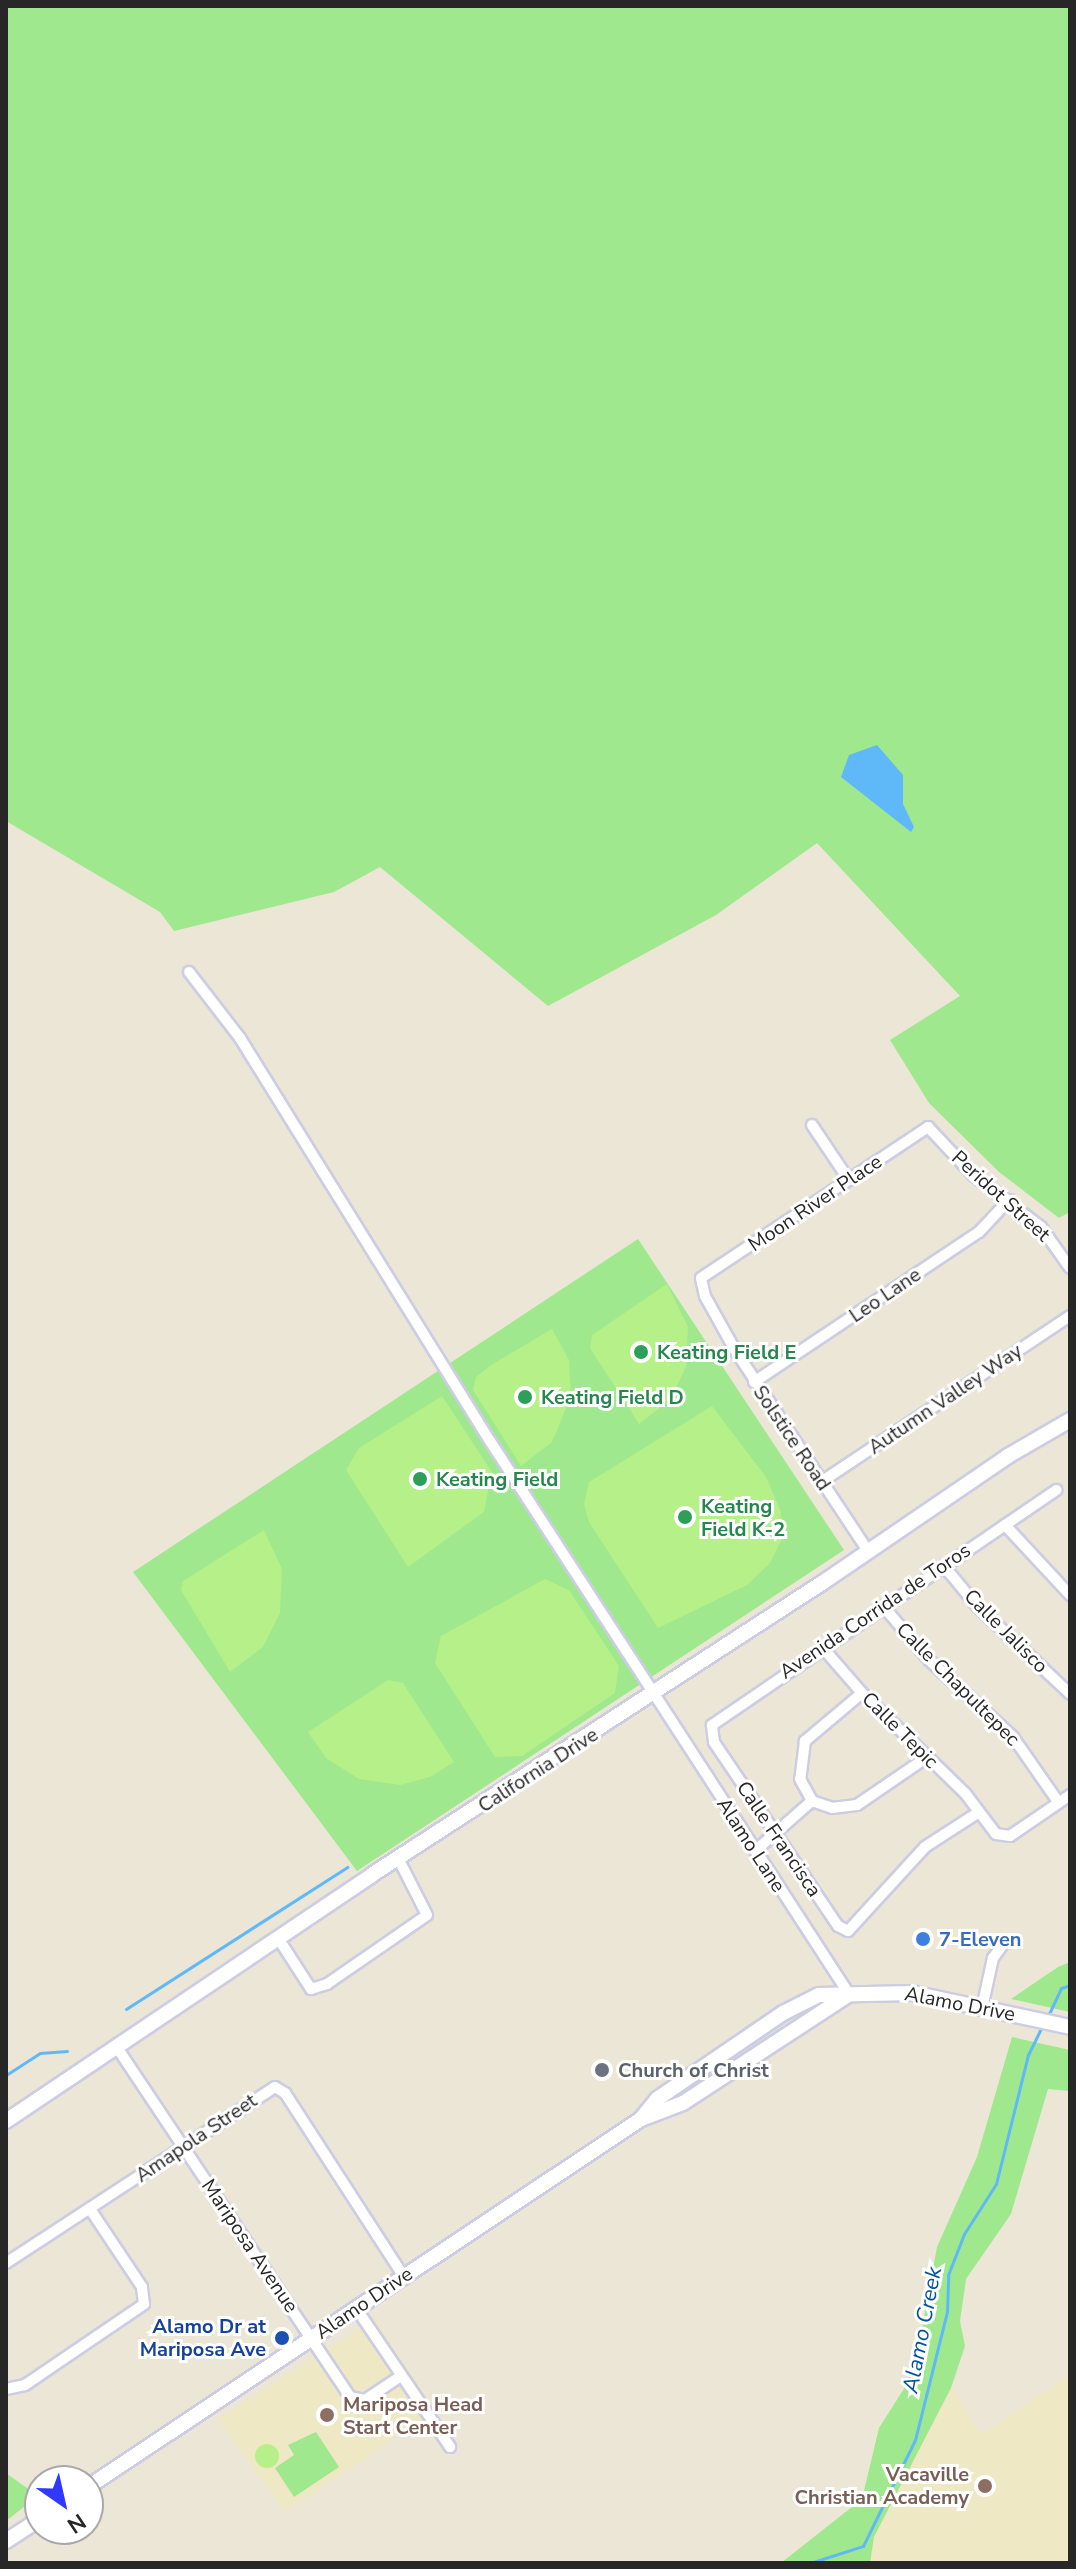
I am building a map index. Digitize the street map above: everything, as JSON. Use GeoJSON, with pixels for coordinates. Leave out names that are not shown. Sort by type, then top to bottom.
{"type":"FeatureCollection","features":[{"type":"Feature","properties":{"kind":"main road","name":"California Drive"},"geometry":{"type":"LineString","coordinates":[[6,2121],[278,1938],[1070,1420]]}},
{"type":"Feature","properties":{"kind":"main road","name":"Alamo Drive"},"geometry":{"type":"LineString","coordinates":[[104,2476],[641,2119],[657,2099],[751,2035],[819,1995],[895,1991],[1063,2025]]}},
{"type":"Feature","properties":{"kind":"main road","name":"Alamo Drive"},"geometry":{"type":"LineString","coordinates":[[641,2119],[663,2114],[849,1994]]}},
{"type":"Feature","properties":{"kind":"main road"},"geometry":{"type":"LineString","coordinates":[[663,2114],[751,2035]]}},
{"type":"Feature","properties":{"kind":"main road"},"geometry":{"type":"LineString","coordinates":[[6,2541],[24,2529]]}},
{"type":"Feature","properties":{"kind":"street","name":"Alamo Lane"},"geometry":{"type":"LineString","coordinates":[[189,972],[240,1038],[654,1694],[849,1994]]}},
{"type":"Feature","properties":{"kind":"street"},"geometry":{"type":"LineString","coordinates":[[812,1125],[849,1180]]}},
{"type":"Feature","properties":{"kind":"street","name":"Moon River Place"},"geometry":{"type":"LineString","coordinates":[[701,1278],[928,1127]]}},
{"type":"Feature","properties":{"kind":"street","name":"Peridot Street"},"geometry":{"type":"LineString","coordinates":[[928,1127],[973,1175],[1041,1227],[1070,1268]]}},
{"type":"Feature","properties":{"kind":"street","name":"Leo Lane"},"geometry":{"type":"LineString","coordinates":[[754,1382],[979,1232],[1009,1200]]}},
{"type":"Feature","properties":{"kind":"street","name":"Solstice Road"},"geometry":{"type":"LineString","coordinates":[[701,1278],[705,1296],[754,1382],[868,1551]]}},
{"type":"Feature","properties":{"kind":"street","name":"Autumn Valley Way"},"geometry":{"type":"LineString","coordinates":[[821,1482],[1070,1316]]}},
{"type":"Feature","properties":{"kind":"street","name":"Avenida Corrida de Toros"},"geometry":{"type":"LineString","coordinates":[[714,1742],[712,1725],[719,1717],[1056,1490]]}},
{"type":"Feature","properties":{"kind":"street"},"geometry":{"type":"LineString","coordinates":[[1005,1525],[1070,1595]]}},
{"type":"Feature","properties":{"kind":"street","name":"Calle Jalisco"},"geometry":{"type":"LineString","coordinates":[[944,1566],[977,1606],[1070,1694]]}},
{"type":"Feature","properties":{"kind":"street","name":"Calle Chapultepec"},"geometry":{"type":"LineString","coordinates":[[883,1606],[929,1660],[1013,1737],[1059,1803]]}},
{"type":"Feature","properties":{"kind":"street","name":"Calle Tepic"},"geometry":{"type":"LineString","coordinates":[[822,1647],[862,1693],[1003,1837],[1059,1803]]}},
{"type":"Feature","properties":{"kind":"street"},"geometry":{"type":"LineString","coordinates":[[862,1693],[805,1741],[800,1779],[812,1801],[832,1808],[857,1805],[926,1758]]}},
{"type":"Feature","properties":{"kind":"street","name":"Calle Francisca"},"geometry":{"type":"LineString","coordinates":[[714,1742],[838,1926],[848,1931],[925,1847],[979,1812]]}},
{"type":"Feature","properties":{"kind":"street"},"geometry":{"type":"LineString","coordinates":[[1059,1803],[1070,1795]]}},
{"type":"Feature","properties":{"kind":"street"},"geometry":{"type":"LineString","coordinates":[[755,1851],[812,1801]]}},
{"type":"Feature","properties":{"kind":"street"},"geometry":{"type":"LineString","coordinates":[[278,1938],[311,1989],[327,1984],[427,1915],[399,1860]]}},
{"type":"Feature","properties":{"kind":"street"},"geometry":{"type":"LineString","coordinates":[[982,2008],[993,1958],[1004,1943]]}},
{"type":"Feature","properties":{"kind":"street","name":"Mariposa Avenue"},"geometry":{"type":"LineString","coordinates":[[116,2046],[350,2397],[365,2400],[401,2376]]}},
{"type":"Feature","properties":{"kind":"street","name":"Amapola Street"},"geometry":{"type":"LineString","coordinates":[[6,2263],[270,2089],[282,2090],[404,2277]]}},
{"type":"Feature","properties":{"kind":"street"},"geometry":{"type":"LineString","coordinates":[[6,2389],[25,2385],[144,2304],[144,2291],[90,2209]]}},
{"type":"Feature","properties":{"kind":"street"},"geometry":{"type":"LineString","coordinates":[[356,2308],[450,2447]]}},
{"type":"Feature","properties":{"kind":"shaded area","name":"Mariposa Head Start Center"},"geometry":{"type":"Polygon","coordinates":[[[375,2319],[436,2411],[284,2512],[218,2419],[375,2319]]]}},
{"type":"Feature","properties":{"kind":"shaded area","name":"Vacaville Christian Academy"},"geometry":{"type":"Polygon","coordinates":[[[1070,2375],[1070,2563],[870,2563],[874,2537],[951,2388],[982,2434],[1070,2375]]]}},
{"type":"Feature","properties":{"kind":"green space"},"geometry":{"type":"Polygon","coordinates":[[[6,6],[1070,6],[1070,1212],[1059,1218],[999,1172],[929,1103],[890,1040],[960,996],[817,843],[716,915],[548,1006],[380,867],[334,892],[174,931],[160,912],[6,821],[6,6]]]}},
{"type":"Feature","properties":{"kind":"green space"},"geometry":{"type":"Polygon","coordinates":[[[638,1239],[844,1550],[357,1871],[133,1572],[638,1239]]]}},
{"type":"Feature","properties":{"kind":"green space","name":"Keating Field E"},"geometry":{"type":"Polygon","coordinates":[[[667,1284],[688,1327],[686,1367],[670,1400],[639,1424],[590,1348],[592,1335],[667,1284]]]}},
{"type":"Feature","properties":{"kind":"green space","name":"Keating Field D"},"geometry":{"type":"Polygon","coordinates":[[[552,1329],[569,1360],[571,1396],[552,1442],[521,1466],[473,1390],[476,1377],[491,1365],[552,1329]]]}},
{"type":"Feature","properties":{"kind":"green space","name":"Keating Field"},"geometry":{"type":"Polygon","coordinates":[[[442,1396],[492,1472],[484,1512],[408,1567],[346,1470],[359,1448],[442,1396]]]}},
{"type":"Feature","properties":{"kind":"green space","name":"Keating Field K-2"},"geometry":{"type":"Polygon","coordinates":[[[712,1406],[766,1477],[781,1512],[782,1539],[770,1563],[747,1585],[658,1628],[589,1522],[584,1504],[589,1482],[712,1406]]]}},
{"type":"Feature","properties":{"kind":"green space"},"geometry":{"type":"Polygon","coordinates":[[[264,1530],[282,1569],[280,1613],[263,1647],[230,1672],[181,1590],[183,1581],[264,1530]]]}},
{"type":"Feature","properties":{"kind":"green space"},"geometry":{"type":"Polygon","coordinates":[[[545,1579],[569,1590],[619,1666],[615,1693],[522,1756],[495,1757],[435,1663],[441,1636],[545,1579]]]}},
{"type":"Feature","properties":{"kind":"green space"},"geometry":{"type":"Polygon","coordinates":[[[388,1680],[403,1683],[454,1762],[430,1777],[400,1785],[359,1779],[326,1758],[308,1732],[388,1680]]]}},
{"type":"Feature","properties":{"kind":"green space"},"geometry":{"type":"Polygon","coordinates":[[[1070,1962],[1070,2012],[1011,1999],[1058,1967],[1070,1962]]]}},
{"type":"Feature","properties":{"kind":"green space"},"geometry":{"type":"Polygon","coordinates":[[[1012,2037],[1070,2050],[1070,2091],[1048,2089],[1011,2214],[966,2279],[960,2321],[965,2346],[951,2388],[874,2537],[870,2563],[781,2563],[862,2499],[879,2428],[905,2387],[918,2351],[937,2247],[977,2157],[1012,2037]]]}},
{"type":"Feature","properties":{"kind":"green space"},"geometry":{"type":"Polygon","coordinates":[[[316,2432],[339,2467],[294,2497],[275,2468],[294,2455],[288,2445],[316,2432]]]}},
{"type":"Feature","properties":{"kind":"green space"},"geometry":{"type":"Polygon","coordinates":[[[267,2444],[276,2447],[279,2456],[276,2465],[267,2468],[258,2465],[255,2456],[258,2447],[267,2444]]]}},
{"type":"Feature","properties":{"kind":"green space"},"geometry":{"type":"Polygon","coordinates":[[[6,2473],[24,2486],[24,2507],[6,2521],[6,2473]]]}},
{"type":"Feature","properties":{"kind":"water"},"geometry":{"type":"Polygon","coordinates":[[[877,745],[903,775],[903,804],[914,827],[911,832],[841,777],[849,755],[877,745]]]}},
{"type":"Feature","properties":{"kind":"waterway"},"geometry":{"type":"LineString","coordinates":[[126,2009],[347,1867]]}},
{"type":"Feature","properties":{"kind":"waterway","name":"Alamo Creek"},"geometry":{"type":"LineString","coordinates":[[1048,2016],[1061,1988],[1070,1985]]}},
{"type":"Feature","properties":{"kind":"waterway","name":"Alamo Creek"},"geometry":{"type":"LineString","coordinates":[[810,2563],[863,2546],[915,2440],[947,2312],[948,2275],[964,2234],[996,2184],[1028,2055],[1042,2026]]}},
{"type":"Feature","properties":{"kind":"waterway"},"geometry":{"type":"LineString","coordinates":[[6,2075],[40,2053],[67,2051]]}},
{"type":"Feature","properties":{"kind":"place","name":"Keating Field E"},"geometry":{"type":"Point","coordinates":[641,1352]}},
{"type":"Feature","properties":{"kind":"place","name":"Keating Field D"},"geometry":{"type":"Point","coordinates":[525,1397]}},
{"type":"Feature","properties":{"kind":"place","name":"Keating Field"},"geometry":{"type":"Point","coordinates":[420,1479]}},
{"type":"Feature","properties":{"kind":"place","name":"Keating Field K-2"},"geometry":{"type":"Point","coordinates":[685,1517]}},
{"type":"Feature","properties":{"kind":"place","name":"7-Eleven"},"geometry":{"type":"Point","coordinates":[923,1939]}},
{"type":"Feature","properties":{"kind":"place","name":"Church of Christ"},"geometry":{"type":"Point","coordinates":[602,2070]}},
{"type":"Feature","properties":{"kind":"place","name":"Alamo Dr at Mariposa Ave"},"geometry":{"type":"Point","coordinates":[282,2338]}},
{"type":"Feature","properties":{"kind":"place","name":"Mariposa Head Start Center"},"geometry":{"type":"Point","coordinates":[327,2415]}},
{"type":"Feature","properties":{"kind":"place","name":"Vacaville Christian Academy"},"geometry":{"type":"Point","coordinates":[985,2486]}}]}
